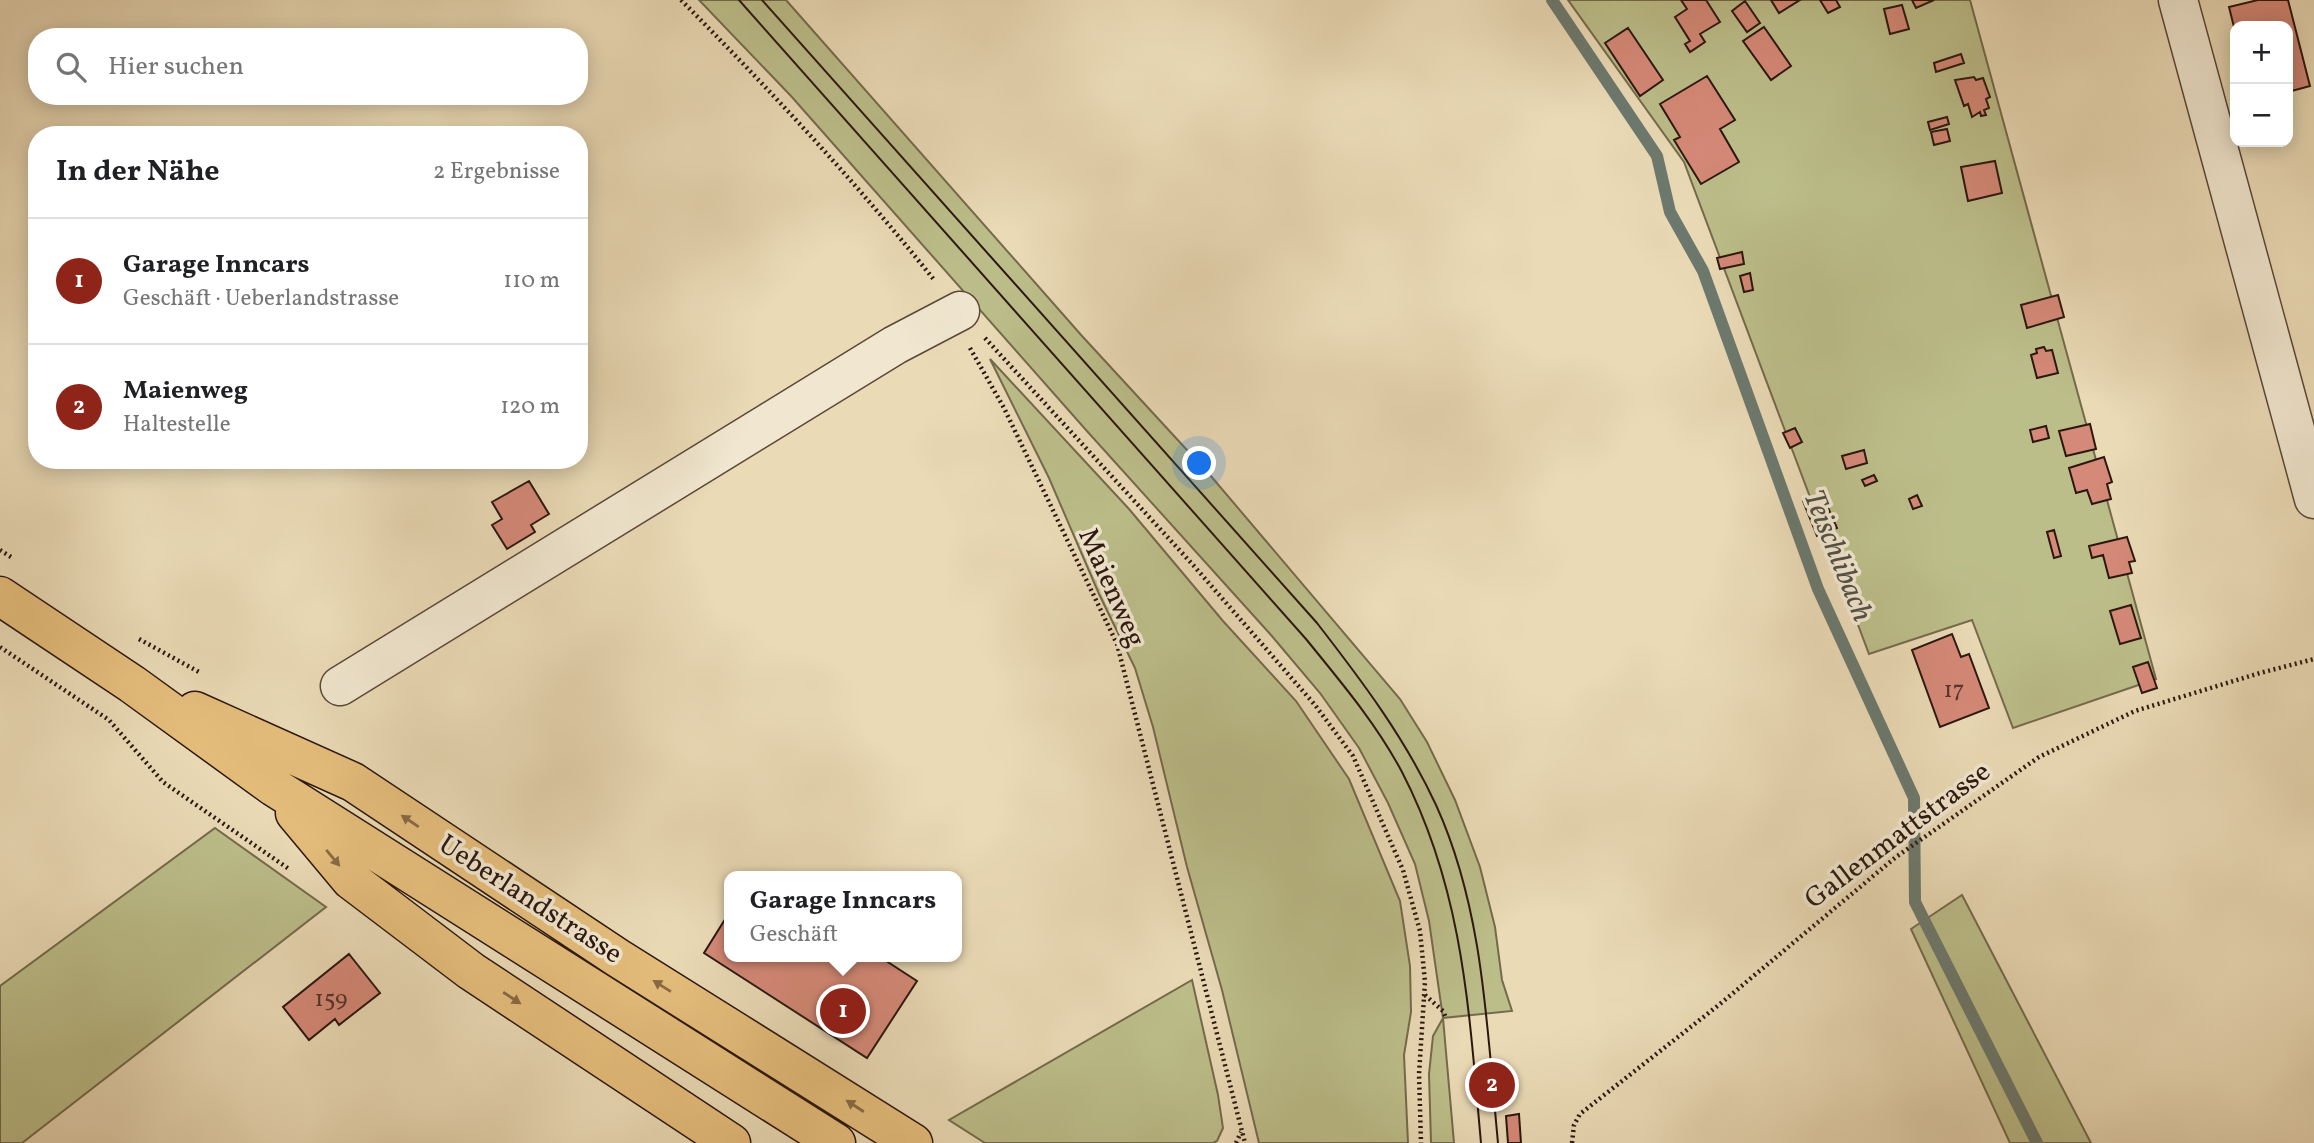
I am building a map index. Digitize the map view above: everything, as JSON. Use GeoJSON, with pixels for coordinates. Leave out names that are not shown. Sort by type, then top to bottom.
{"type":"FeatureCollection","features":[{"type":"Feature","properties":{"kind":"main road","name":"Ueberlandstrasse"},"geometry":{"type":"LineString","coordinates":[[0,596],[132,684],[274,787],[836,1143]]}},
{"type":"Feature","properties":{"kind":"main road","name":"Ueberlandstrasse"},"geometry":{"type":"LineString","coordinates":[[132,684],[353,782],[618,958],[913,1143]]}},
{"type":"Feature","properties":{"kind":"main road","name":"Ueberlandstrasse"},"geometry":{"type":"LineString","coordinates":[[274,787],[351,880],[471,971],[731,1143]]}},
{"type":"Feature","properties":{"kind":"street"},"geometry":{"type":"LineString","coordinates":[[2178,0],[2314,499]]}},
{"type":"Feature","properties":{"kind":"street"},"geometry":{"type":"LineString","coordinates":[[340,685],[895,345],[960,311]]}},
{"type":"Feature","properties":{"kind":"path"},"geometry":{"type":"LineString","coordinates":[[681,0],[780,101],[891,225],[960,311],[1194,566],[1315,705],[1353,757],[1403,870],[1420,931],[1425,982],[1419,1074],[1421,1143]]}},
{"type":"Feature","properties":{"kind":"path","name":"Maienweg"},"geometry":{"type":"LineString","coordinates":[[960,311],[968,344],[1004,408],[1117,644],[1245,1143]]}},
{"type":"Feature","properties":{"kind":"path"},"geometry":{"type":"LineString","coordinates":[[0,647],[109,720]]}},
{"type":"Feature","properties":{"kind":"path","name":"Gallenmattstrasse"},"geometry":{"type":"LineString","coordinates":[[1572,1143],[1574,1125],[1580,1114],[1720,1004],[1896,857],[2039,757],[2135,712],[2314,659]]}},
{"type":"Feature","properties":{"kind":"path"},"geometry":{"type":"LineString","coordinates":[[1424,995],[1443,1011],[1446,1017]]}},
{"type":"Feature","properties":{"kind":"path"},"geometry":{"type":"LineString","coordinates":[[1237,1143],[1242,1132]]}},
{"type":"Feature","properties":{"kind":"green space"},"geometry":{"type":"Polygon","coordinates":[[[699,0],[786,0],[1082,336],[1210,475],[1400,699],[1427,742],[1455,800],[1480,867],[1495,927],[1502,980],[1512,1011],[1443,1018],[1429,921],[1415,864],[1388,803],[1359,748],[1320,693],[791,96],[699,0]]]}},
{"type":"Feature","properties":{"kind":"green space"},"geometry":{"type":"Polygon","coordinates":[[[1568,0],[1970,0],[2156,679],[2013,728],[1972,620],[1869,654],[1684,162],[1568,0]]]}},
{"type":"Feature","properties":{"kind":"green space"},"geometry":{"type":"Polygon","coordinates":[[[990,359],[1129,509],[1223,621],[1296,701],[1349,779],[1400,901],[1410,966],[1411,1012],[1404,1055],[1408,1143],[1259,1143],[1222,990],[1135,668],[1099,594],[1049,478],[990,359]]]}},
{"type":"Feature","properties":{"kind":"green space"},"geometry":{"type":"Polygon","coordinates":[[[215,828],[326,907],[22,1143],[0,1143],[0,986],[215,828]]]}},
{"type":"Feature","properties":{"kind":"green space"},"geometry":{"type":"Polygon","coordinates":[[[1962,895],[2091,1143],[2010,1143],[1911,929],[1962,895]]]}},
{"type":"Feature","properties":{"kind":"green space"},"geometry":{"type":"Polygon","coordinates":[[[1192,980],[1218,1095],[1223,1128],[1217,1141],[985,1143],[949,1120],[1192,980]]]}},
{"type":"Feature","properties":{"kind":"green space"},"geometry":{"type":"Polygon","coordinates":[[[1443,1018],[1454,1143],[1431,1143],[1429,1074],[1433,1036],[1443,1018]]]}},
{"type":"Feature","properties":{"kind":"building"},"geometry":{"type":"Polygon","coordinates":[[[1681,0],[1706,0],[1720,22],[1700,34],[1705,42],[1690,52],[1685,44],[1690,41],[1675,17],[1687,9],[1681,0]]]}},
{"type":"Feature","properties":{"kind":"building"},"geometry":{"type":"Polygon","coordinates":[[[1771,0],[1800,0],[1779,13],[1771,0]]]}},
{"type":"Feature","properties":{"kind":"building"},"geometry":{"type":"Polygon","coordinates":[[[1820,0],[1836,0],[1840,7],[1828,13],[1820,0]]]}},
{"type":"Feature","properties":{"kind":"building"},"geometry":{"type":"Polygon","coordinates":[[[1912,0],[1934,0],[1916,8],[1912,0]]]}},
{"type":"Feature","properties":{"kind":"building"},"geometry":{"type":"Polygon","coordinates":[[[2258,0],[2288,0],[2310,86],[2293,91],[2293,21],[2232,21],[2229,7],[2258,0]]]}},
{"type":"Feature","properties":{"kind":"building"},"geometry":{"type":"Polygon","coordinates":[[[1745,1],[1760,23],[1747,32],[1732,11],[1745,1]]]}},
{"type":"Feature","properties":{"kind":"building"},"geometry":{"type":"Polygon","coordinates":[[[1902,5],[1909,29],[1890,34],[1884,9],[1902,5]]]}},
{"type":"Feature","properties":{"kind":"building"},"geometry":{"type":"Polygon","coordinates":[[[1764,27],[1791,66],[1771,80],[1743,41],[1764,27]]]}},
{"type":"Feature","properties":{"kind":"building"},"geometry":{"type":"Polygon","coordinates":[[[1628,28],[1663,80],[1640,96],[1605,43],[1628,28]]]}},
{"type":"Feature","properties":{"kind":"building"},"geometry":{"type":"Polygon","coordinates":[[[1961,54],[1964,63],[1936,72],[1934,63],[1961,54]]]}},
{"type":"Feature","properties":{"kind":"building"},"geometry":{"type":"Polygon","coordinates":[[[1707,76],[1735,120],[1720,129],[1739,162],[1701,184],[1674,140],[1680,137],[1660,104],[1707,76]]]}},
{"type":"Feature","properties":{"kind":"building"},"geometry":{"type":"Polygon","coordinates":[[[1974,77],[1976,80],[1983,78],[1990,97],[1986,99],[1989,108],[1984,110],[1986,115],[1981,116],[1980,112],[1972,117],[1968,104],[1964,106],[1955,80],[1974,77]]]}},
{"type":"Feature","properties":{"kind":"building"},"geometry":{"type":"Polygon","coordinates":[[[1947,117],[1949,124],[1930,130],[1928,122],[1947,117]]]}},
{"type":"Feature","properties":{"kind":"building"},"geometry":{"type":"Polygon","coordinates":[[[1947,129],[1950,141],[1934,145],[1931,132],[1947,129]]]}},
{"type":"Feature","properties":{"kind":"building"},"geometry":{"type":"Polygon","coordinates":[[[1995,161],[2002,193],[1968,201],[1961,167],[1995,161]]]}},
{"type":"Feature","properties":{"kind":"building"},"geometry":{"type":"Polygon","coordinates":[[[1742,252],[1744,264],[1720,269],[1717,258],[1742,252]]]}},
{"type":"Feature","properties":{"kind":"building"},"geometry":{"type":"Polygon","coordinates":[[[1750,273],[1753,290],[1744,292],[1740,276],[1750,273]]]}},
{"type":"Feature","properties":{"kind":"building"},"geometry":{"type":"Polygon","coordinates":[[[2058,295],[2064,317],[2027,328],[2021,305],[2058,295]]]}},
{"type":"Feature","properties":{"kind":"building"},"geometry":{"type":"Polygon","coordinates":[[[2044,347],[2046,351],[2052,350],[2058,373],[2037,378],[2031,355],[2037,353],[2036,349],[2044,347]]]}},
{"type":"Feature","properties":{"kind":"building"},"geometry":{"type":"Polygon","coordinates":[[[2090,424],[2096,449],[2066,456],[2059,431],[2090,424]]]}},
{"type":"Feature","properties":{"kind":"building"},"geometry":{"type":"Polygon","coordinates":[[[2046,426],[2049,438],[2033,442],[2030,430],[2046,426]]]}},
{"type":"Feature","properties":{"kind":"building"},"geometry":{"type":"Polygon","coordinates":[[[1795,428],[1802,442],[1790,448],[1783,433],[1795,428]]]}},
{"type":"Feature","properties":{"kind":"building"},"geometry":{"type":"Polygon","coordinates":[[[1864,450],[1867,463],[1846,469],[1842,456],[1864,450]]]}},
{"type":"Feature","properties":{"kind":"building"},"geometry":{"type":"Polygon","coordinates":[[[2104,457],[2112,482],[2107,484],[2111,499],[2092,504],[2087,490],[2076,493],[2069,468],[2104,457]]]}},
{"type":"Feature","properties":{"kind":"building"},"geometry":{"type":"Polygon","coordinates":[[[1874,475],[1877,481],[1865,486],[1862,480],[1874,475]]]}},
{"type":"Feature","properties":{"kind":"building"},"geometry":{"type":"Polygon","coordinates":[[[529,481],[549,514],[531,525],[535,532],[507,549],[492,525],[502,519],[492,502],[529,481]]]}},
{"type":"Feature","properties":{"kind":"building"},"geometry":{"type":"Polygon","coordinates":[[[1822,494],[1837,528],[1817,536],[1803,501],[1822,494]]]}},
{"type":"Feature","properties":{"kind":"building"},"geometry":{"type":"Polygon","coordinates":[[[1917,495],[1922,506],[1913,509],[1909,499],[1917,495]]]}},
{"type":"Feature","properties":{"kind":"building"},"geometry":{"type":"Polygon","coordinates":[[[2054,530],[2061,556],[2054,558],[2047,532],[2054,530]]]}},
{"type":"Feature","properties":{"kind":"building"},"geometry":{"type":"Polygon","coordinates":[[[2127,537],[2135,561],[2129,562],[2132,573],[2109,578],[2103,555],[2092,558],[2089,546],[2127,537]]]}},
{"type":"Feature","properties":{"kind":"building"},"geometry":{"type":"Polygon","coordinates":[[[2131,605],[2141,638],[2120,644],[2110,611],[2131,605]]]}},
{"type":"Feature","properties":{"kind":"building"},"geometry":{"type":"Polygon","coordinates":[[[1952,634],[1961,657],[1969,654],[1989,708],[1940,727],[1912,650],[1952,634]]]}},
{"type":"Feature","properties":{"kind":"building"},"geometry":{"type":"Polygon","coordinates":[[[2148,662],[2157,688],[2142,693],[2133,667],[2148,662]]]}},
{"type":"Feature","properties":{"kind":"building"},"geometry":{"type":"Polygon","coordinates":[[[724,921],[724,962],[888,962],[917,981],[867,1058],[704,953],[724,921]]]}},
{"type":"Feature","properties":{"kind":"building"},"geometry":{"type":"Polygon","coordinates":[[[349,954],[380,993],[339,1025],[335,1019],[309,1040],[283,1007],[349,954]]]}},
{"type":"Feature","properties":{"kind":"building"},"geometry":{"type":"Polygon","coordinates":[[[1519,1114],[1521,1143],[1508,1143],[1506,1116],[1519,1114]]]}},
{"type":"Feature","properties":{"kind":"waterway","name":"Teischlibach"},"geometry":{"type":"LineString","coordinates":[[1552,0],[1657,156],[1670,212],[1703,271],[1818,589],[1914,798],[1915,902],[2037,1143]]}},
{"type":"Feature","properties":{"kind":"tram line"},"geometry":{"type":"LineString","coordinates":[[739,0],[1306,639],[1381,736],[1423,817],[1451,908],[1467,1000],[1481,1143]]}},
{"type":"Feature","properties":{"kind":"tram line"},"geometry":{"type":"LineString","coordinates":[[762,0],[1317,623],[1397,733],[1436,805],[1464,886],[1481,971],[1498,1143]]}},
{"type":"Feature","properties":{"kind":"place","name":"Garage Inncars"},"geometry":{"type":"Point","coordinates":[843,1011]}},
{"type":"Feature","properties":{"kind":"place","name":"Maienweg"},"geometry":{"type":"Point","coordinates":[1492,1085]}}]}
